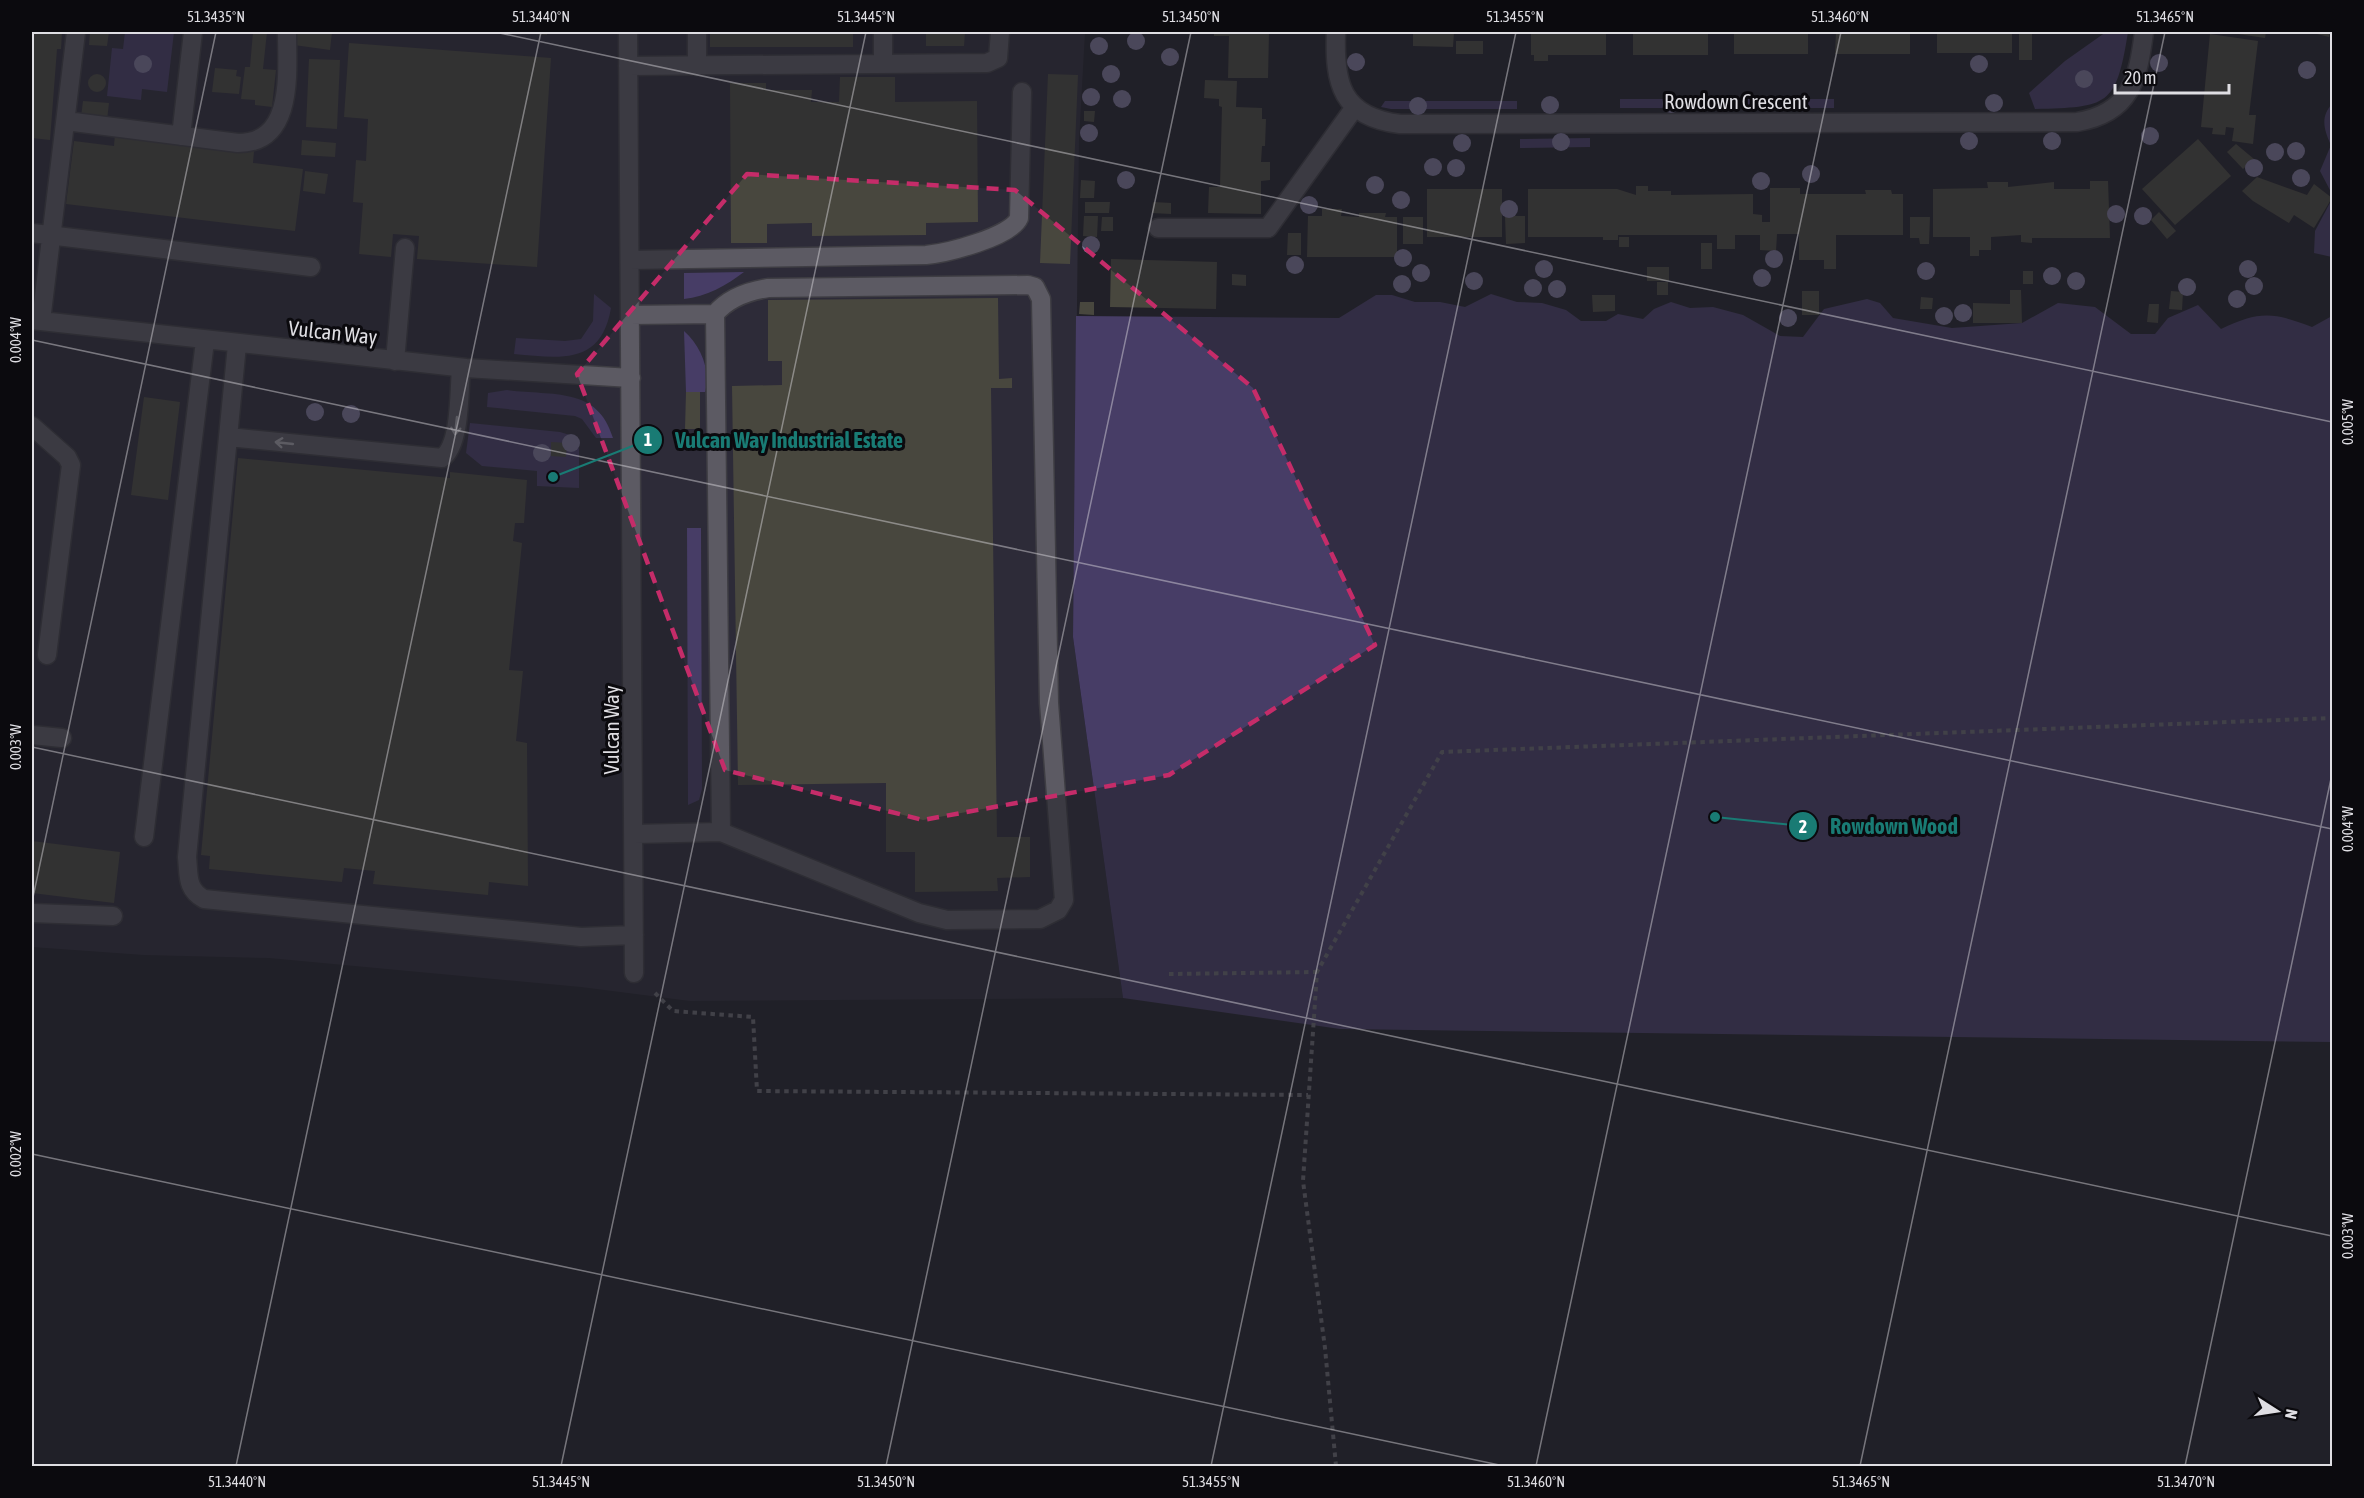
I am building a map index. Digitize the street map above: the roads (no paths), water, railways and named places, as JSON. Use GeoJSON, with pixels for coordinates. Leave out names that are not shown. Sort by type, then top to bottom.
{"type":"FeatureCollection","features":[{"type":"Feature","properties":{"kind":"street"},"geometry":{"type":"LineString","coordinates":[[36,321],[52,236],[76,32]]}},
{"type":"Feature","properties":{"kind":"street"},"geometry":{"type":"LineString","coordinates":[[181,136],[193,32]]}},
{"type":"Feature","properties":{"kind":"street"},"geometry":{"type":"LineString","coordinates":[[66,121],[238,143],[256,142],[263,138],[282,109],[286,98],[287,32]]}},
{"type":"Feature","properties":{"kind":"street","name":"Vulcan Way"},"geometry":{"type":"LineString","coordinates":[[627,32],[634,973]]}},
{"type":"Feature","properties":{"kind":"street"},"geometry":{"type":"LineString","coordinates":[[697,32],[697,66]]}},
{"type":"Feature","properties":{"kind":"street"},"geometry":{"type":"LineString","coordinates":[[883,32],[883,64]]}},
{"type":"Feature","properties":{"kind":"street"},"geometry":{"type":"LineString","coordinates":[[628,66],[993,62],[999,54],[1000,32]]}},
{"type":"Feature","properties":{"kind":"street","name":"Rowdown Crescent"},"geometry":{"type":"LineString","coordinates":[[1336,32],[1336,77],[1347,99],[1374,119],[1400,124],[2077,122],[2108,113],[2129,92],[2138,69],[2144,32]]}},
{"type":"Feature","properties":{"kind":"street"},"geometry":{"type":"LineString","coordinates":[[630,260],[926,255],[949,251],[1010,230],[1019,218],[1022,92]]}},
{"type":"Feature","properties":{"kind":"street"},"geometry":{"type":"LineString","coordinates":[[1158,228],[1268,228],[1355,107]]}},
{"type":"Feature","properties":{"kind":"street"},"geometry":{"type":"LineString","coordinates":[[32,233],[311,267]]}},
{"type":"Feature","properties":{"kind":"street"},"geometry":{"type":"LineString","coordinates":[[395,362],[405,248]]}},
{"type":"Feature","properties":{"kind":"street"},"geometry":{"type":"LineString","coordinates":[[634,834],[721,832],[934,918],[947,920],[1040,919],[1050,916],[1064,900],[1049,703],[1041,299],[1039,292],[1028,285],[768,288],[743,294],[720,307],[715,314],[721,832]]}},
{"type":"Feature","properties":{"kind":"street"},"geometry":{"type":"LineString","coordinates":[[630,315],[715,314]]}},
{"type":"Feature","properties":{"kind":"street","name":"Vulcan Way"},"geometry":{"type":"LineString","coordinates":[[36,321],[395,362],[631,378]]}},
{"type":"Feature","properties":{"kind":"street"},"geometry":{"type":"LineString","coordinates":[[144,837],[205,341]]}},
{"type":"Feature","properties":{"kind":"street"},"geometry":{"type":"LineString","coordinates":[[237,345],[187,857],[189,886],[194,894],[204,899],[581,937],[634,935]]}},
{"type":"Feature","properties":{"kind":"street"},"geometry":{"type":"LineString","coordinates":[[228,437],[442,458],[451,449],[454,437],[461,368]]}},
{"type":"Feature","properties":{"kind":"street"},"geometry":{"type":"LineString","coordinates":[[32,426],[67,457],[70,465],[47,655]]}},
{"type":"Feature","properties":{"kind":"street"},"geometry":{"type":"LineString","coordinates":[[32,735],[62,738]]}},
{"type":"Feature","properties":{"kind":"street"},"geometry":{"type":"LineString","coordinates":[[32,913],[113,916]]}},
{"type":"Feature","properties":{"kind":"place","name":"Vulcan Way Industrial Estate"},"geometry":{"type":"Point","coordinates":[553,477]}},
{"type":"Feature","properties":{"kind":"place","name":"Rowdown Wood"},"geometry":{"type":"Point","coordinates":[1715,817]}}]}
